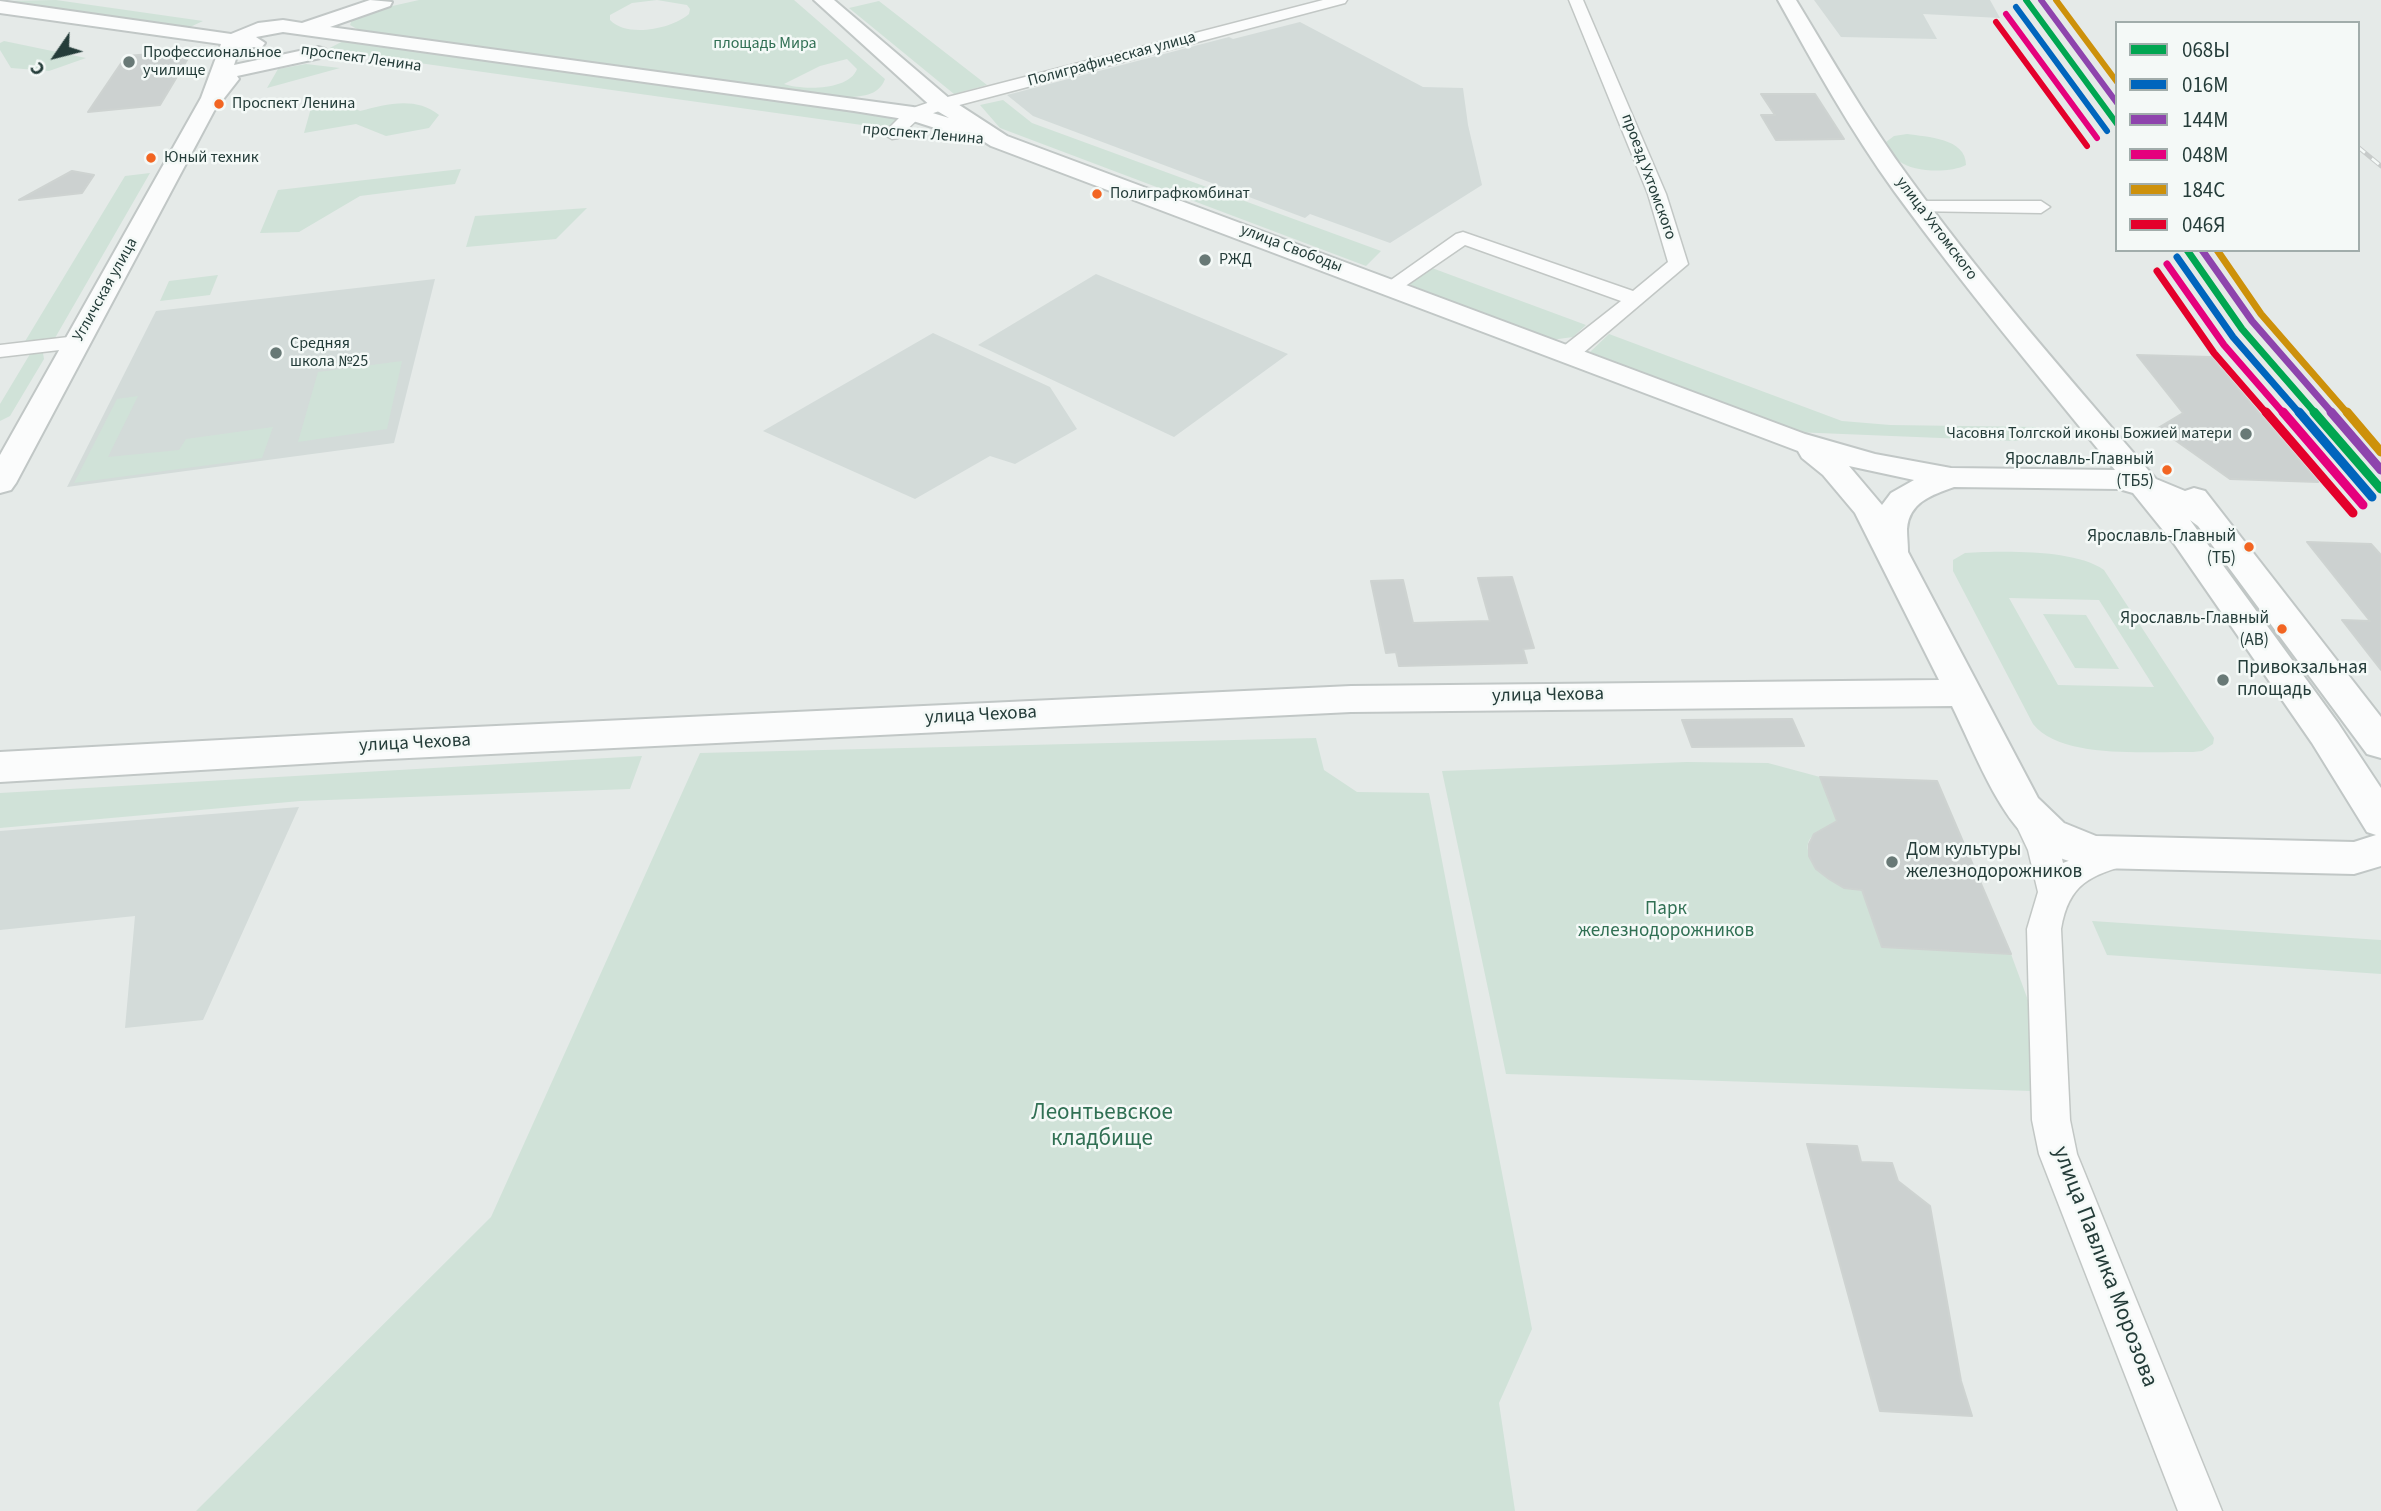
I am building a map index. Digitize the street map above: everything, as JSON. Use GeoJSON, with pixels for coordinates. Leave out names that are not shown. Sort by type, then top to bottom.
{"type":"FeatureCollection","features":[{"type":"Feature","properties":{"kind":"main road","name":"улица Свободы"},"geometry":{"type":"LineString","coordinates":[[823,0],[942,104],[999,141],[1794,440]]}},
{"type":"Feature","properties":{"kind":"main road","name":"улица Ухтомского"},"geometry":{"type":"LineString","coordinates":[[1787,0],[1853,113],[1917,207],[2106,442]]}},
{"type":"Feature","properties":{"kind":"main road"},"geometry":{"type":"LineString","coordinates":[[267,29],[387,1]]}},
{"type":"Feature","properties":{"kind":"main road"},"geometry":{"type":"LineString","coordinates":[[267,29],[387,1]]}},
{"type":"Feature","properties":{"kind":"main road","name":"проспект Ленина"},"geometry":{"type":"LineString","coordinates":[[0,7],[348,35],[913,114],[999,141]]}},
{"type":"Feature","properties":{"kind":"main road"},"geometry":{"type":"LineString","coordinates":[[348,35],[349,12]]}},
{"type":"Feature","properties":{"kind":"main road","name":"проспект Ленина"},"geometry":{"type":"LineString","coordinates":[[267,29],[318,53],[345,57]]}},
{"type":"Feature","properties":{"kind":"main road","name":"Угличская улица"},"geometry":{"type":"LineString","coordinates":[[211,97],[239,70],[267,29]]}},
{"type":"Feature","properties":{"kind":"main road","name":"Угличская улица"},"geometry":{"type":"LineString","coordinates":[[0,483],[211,97],[267,29]]}},
{"type":"Feature","properties":{"kind":"main road"},"geometry":{"type":"LineString","coordinates":[[239,70],[318,53]]}},
{"type":"Feature","properties":{"kind":"main road"},"geometry":{"type":"LineString","coordinates":[[854,105],[875,101],[898,90],[903,84],[899,66]]}},
{"type":"Feature","properties":{"kind":"main road","name":"проспект Ленина"},"geometry":{"type":"LineString","coordinates":[[881,132],[999,141]]}},
{"type":"Feature","properties":{"kind":"main road"},"geometry":{"type":"LineString","coordinates":[[1794,440],[1834,468],[1859,495],[1892,550],[2024,809],[2050,834],[2072,846],[2122,854],[2354,858],[2379,842],[2325,733],[2198,528],[2181,485],[2106,442]]}},
{"type":"Feature","properties":{"kind":"main road"},"geometry":{"type":"LineString","coordinates":[[1794,440],[1871,463],[1951,477],[2119,480],[2142,485]]}},
{"type":"Feature","properties":{"kind":"main road"},"geometry":{"type":"LineString","coordinates":[[2049,479],[2099,461],[2106,442]]}},
{"type":"Feature","properties":{"kind":"main road"},"geometry":{"type":"LineString","coordinates":[[2106,442],[2142,485],[2198,528],[2381,744]]}},
{"type":"Feature","properties":{"kind":"main road"},"geometry":{"type":"LineString","coordinates":[[1892,550],[1890,517],[1899,501],[1920,488],[1951,477]]}},
{"type":"Feature","properties":{"kind":"main road"},"geometry":{"type":"LineString","coordinates":[[2049,479],[2097,488],[2156,514],[2198,528]]}},
{"type":"Feature","properties":{"kind":"main road","name":"улица Чехова"},"geometry":{"type":"LineString","coordinates":[[0,767],[368,746],[1351,699],[1963,693]]}},
{"type":"Feature","properties":{"kind":"street","name":"Полиграфическая улица"},"geometry":{"type":"LineString","coordinates":[[881,132],[913,114],[942,104],[1340,0]]}},
{"type":"Feature","properties":{"kind":"street","name":"проезд Ухтомского"},"geometry":{"type":"LineString","coordinates":[[1568,354],[1678,264],[1657,194],[1576,0]]}},
{"type":"Feature","properties":{"kind":"street"},"geometry":{"type":"LineString","coordinates":[[1917,207],[2041,207]]}},
{"type":"Feature","properties":{"kind":"street"},"geometry":{"type":"LineString","coordinates":[[1391,287],[1463,239],[1636,299]]}},
{"type":"Feature","properties":{"kind":"street"},"geometry":{"type":"LineString","coordinates":[[0,351],[77,342]]}},
{"type":"Feature","properties":{"kind":"street","name":"улица Павлика Морозова"},"geometry":{"type":"LineString","coordinates":[[2024,809],[2044,850],[2054,891],[2047,907],[2044,929],[2053,1135],[2058,1154],[2200,1511]]}},
{"type":"Feature","properties":{"kind":"street"},"geometry":{"type":"LineString","coordinates":[[2054,891],[2073,871],[2122,854]]}},
{"type":"Feature","properties":{"kind":"shaded area"},"geometry":{"type":"Polygon","coordinates":[[[1814,0],[1990,0],[2000,18],[1923,14],[1937,39],[1841,37],[1814,0]]]}},
{"type":"Feature","properties":{"kind":"shaded area"},"geometry":{"type":"Polygon","coordinates":[[[1300,22],[1423,87],[1463,88],[1468,125],[1482,185],[1390,243],[1310,214],[1305,218],[1033,116],[1007,95],[1229,37],[1233,39],[1300,22]]]}},
{"type":"Feature","properties":{"kind":"shaded area"},"geometry":{"type":"Polygon","coordinates":[[[1096,274],[1288,354],[1174,437],[978,345],[1096,274]]]}},
{"type":"Feature","properties":{"kind":"shaded area","name":"Средняя школа №25"},"geometry":{"type":"Polygon","coordinates":[[[435,279],[394,443],[67,487],[156,311],[435,279]]]}},
{"type":"Feature","properties":{"kind":"shaded area"},"geometry":{"type":"Polygon","coordinates":[[[933,333],[1050,387],[1077,429],[1015,464],[990,456],[915,499],[763,431],[933,333]]]}},
{"type":"Feature","properties":{"kind":"shaded area"},"geometry":{"type":"Polygon","coordinates":[[[299,807],[203,1020],[125,1028],[135,916],[0,930],[0,831],[299,807]]]}},
{"type":"Feature","properties":{"kind":"green space"},"geometry":{"type":"Polygon","coordinates":[[[56,0],[203,21],[190,27],[0,1],[56,0]]]}},
{"type":"Feature","properties":{"kind":"green space","name":"площадь Мира"},"geometry":{"type":"Polygon","coordinates":[[[419,0],[657,0],[794,0],[885,79],[873,92],[843,98],[364,33],[350,25],[352,19],[379,9],[419,0]],[[657,0],[632,3],[610,15],[610,20],[627,29],[661,27],[689,14],[687,5],[657,0]],[[847,59],[820,66],[784,84],[813,88],[835,85],[852,76],[857,69],[847,59]]]}},
{"type":"Feature","properties":{"kind":"green space"},"geometry":{"type":"Polygon","coordinates":[[[879,1],[987,85],[954,94],[849,8],[879,1]]]}},
{"type":"Feature","properties":{"kind":"green space"},"geometry":{"type":"Polygon","coordinates":[[[347,39],[897,116],[900,120],[892,126],[869,126],[326,50],[347,39]]]}},
{"type":"Feature","properties":{"kind":"green space"},"geometry":{"type":"Polygon","coordinates":[[[4,41],[86,58],[49,71],[11,68],[0,50],[0,43],[4,41]]]}},
{"type":"Feature","properties":{"kind":"green space"},"geometry":{"type":"Polygon","coordinates":[[[306,64],[340,68],[267,88],[278,69],[306,64]]]}},
{"type":"Feature","properties":{"kind":"green space"},"geometry":{"type":"Polygon","coordinates":[[[1003,100],[1032,123],[1381,251],[1366,266],[1000,128],[980,105],[1003,100]]]}},
{"type":"Feature","properties":{"kind":"green space"},"geometry":{"type":"Polygon","coordinates":[[[355,101],[352,107],[360,111],[401,103],[421,105],[439,115],[429,128],[386,136],[356,124],[304,133],[311,108],[355,101]]]}},
{"type":"Feature","properties":{"kind":"green space"},"geometry":{"type":"Polygon","coordinates":[[[1907,134],[1953,144],[1960,149],[1966,165],[1932,170],[1906,165],[1897,159],[1886,142],[1894,136],[1907,134]]]}},
{"type":"Feature","properties":{"kind":"green space"},"geometry":{"type":"Polygon","coordinates":[[[461,169],[455,184],[360,196],[299,232],[260,233],[278,190],[461,169]]]}},
{"type":"Feature","properties":{"kind":"green space"},"geometry":{"type":"Polygon","coordinates":[[[150,173],[55,338],[24,343],[125,176],[150,173]]]}},
{"type":"Feature","properties":{"kind":"green space"},"geometry":{"type":"Polygon","coordinates":[[[587,208],[556,239],[466,247],[475,216],[587,208]]]}},
{"type":"Feature","properties":{"kind":"green space"},"geometry":{"type":"Polygon","coordinates":[[[1432,268],[1586,325],[1573,337],[1551,340],[1408,284],[1432,268]]]}},
{"type":"Feature","properties":{"kind":"green space"},"geometry":{"type":"Polygon","coordinates":[[[218,275],[210,295],[160,301],[169,281],[218,275]]]}},
{"type":"Feature","properties":{"kind":"green space"},"geometry":{"type":"Polygon","coordinates":[[[1609,334],[1842,421],[1890,425],[2036,427],[2038,437],[2014,441],[1794,432],[1590,352],[1609,334]]]}},
{"type":"Feature","properties":{"kind":"green space"},"geometry":{"type":"Polygon","coordinates":[[[43,353],[44,359],[10,416],[0,421],[0,404],[30,354],[43,353]]]}},
{"type":"Feature","properties":{"kind":"green space"},"geometry":{"type":"Polygon","coordinates":[[[402,361],[387,429],[298,442],[318,372],[402,361]]]}},
{"type":"Feature","properties":{"kind":"green space"},"geometry":{"type":"Polygon","coordinates":[[[138,396],[108,457],[179,450],[186,439],[273,427],[262,458],[74,483],[117,399],[138,396]]]}},
{"type":"Feature","properties":{"kind":"green space"},"geometry":{"type":"Polygon","coordinates":[[[1965,553],[2038,553],[2075,558],[2104,570],[2214,738],[2213,744],[2202,751],[2193,752],[2107,751],[2064,743],[2046,735],[2033,724],[1953,571],[1953,560],[1965,553]],[[2009,598],[2058,685],[2154,687],[2099,600],[2009,598]]]}},
{"type":"Feature","properties":{"kind":"green space"},"geometry":{"type":"Polygon","coordinates":[[[2043,614],[2086,615],[2119,669],[2075,668],[2043,614]]]}},
{"type":"Feature","properties":{"kind":"green space","name":"Леонтьевское кладбище"},"geometry":{"type":"Polygon","coordinates":[[[1316,738],[1324,770],[1357,792],[1429,793],[1532,1329],[1499,1403],[1515,1511],[196,1511],[491,1217],[700,753],[1316,738]]]}},
{"type":"Feature","properties":{"kind":"green space"},"geometry":{"type":"Polygon","coordinates":[[[642,756],[630,789],[300,801],[0,828],[0,793],[642,756]]]}},
{"type":"Feature","properties":{"kind":"green space","name":"Парк железнодорожников"},"geometry":{"type":"Polygon","coordinates":[[[1687,762],[1768,763],[1820,777],[1839,826],[1820,831],[1810,839],[1808,848],[1812,859],[1832,879],[1862,890],[1882,947],[2011,954],[2036,1022],[2031,1091],[1506,1074],[1442,771],[1687,762]]]}},
{"type":"Feature","properties":{"kind":"green space"},"geometry":{"type":"Polygon","coordinates":[[[2092,921],[2381,940],[2381,974],[2107,955],[2092,921]]]}},
{"type":"Feature","properties":{"kind":"building"},"geometry":{"type":"Polygon","coordinates":[[[164,53],[161,58],[190,55],[160,105],[88,112],[126,56],[164,53]]]}},
{"type":"Feature","properties":{"kind":"building"},"geometry":{"type":"Polygon","coordinates":[[[1761,94],[1815,94],[1844,139],[1776,140],[1761,115],[1775,115],[1761,94]]]}},
{"type":"Feature","properties":{"kind":"building"},"geometry":{"type":"Polygon","coordinates":[[[72,171],[94,175],[82,193],[19,200],[72,171]]]}},
{"type":"Feature","properties":{"kind":"building"},"geometry":{"type":"Polygon","coordinates":[[[2137,355],[2211,357],[2318,482],[2230,479],[2158,428],[2183,413],[2137,355]]]}},
{"type":"Feature","properties":{"kind":"building"},"geometry":{"type":"Polygon","coordinates":[[[2307,542],[2371,544],[2381,555],[2381,670],[2342,620],[2370,621],[2307,542]]]}},
{"type":"Feature","properties":{"kind":"building"},"geometry":{"type":"Polygon","coordinates":[[[1512,577],[1534,648],[1523,649],[1527,663],[1399,666],[1396,652],[1386,653],[1371,581],[1403,580],[1413,623],[1490,621],[1478,578],[1512,577]]]}},
{"type":"Feature","properties":{"kind":"building"},"geometry":{"type":"Polygon","coordinates":[[[1792,719],[1804,746],[1692,747],[1682,720],[1792,719]]]}},
{"type":"Feature","properties":{"kind":"building","name":"Дом культуры железнодорожников"},"geometry":{"type":"Polygon","coordinates":[[[1820,777],[1937,781],[2011,954],[1882,947],[1862,890],[1844,888],[1829,879],[1816,869],[1809,856],[1809,844],[1814,834],[1837,821],[1820,777]]]}},
{"type":"Feature","properties":{"kind":"building"},"geometry":{"type":"Polygon","coordinates":[[[1807,1144],[1857,1146],[1861,1162],[1892,1163],[1898,1181],[1930,1206],[1961,1381],[1972,1416],[1880,1411],[1807,1144]]]}},
{"type":"Feature","properties":{"kind":"railway"},"geometry":{"type":"LineString","coordinates":[[2360,149],[2381,166]]}},
{"type":"Feature","properties":{"kind":"transit line","name":"068Ы"},"geometry":{"type":"LineString","coordinates":[[2026,0],[2115,121]]}},
{"type":"Feature","properties":{"kind":"transit line","name":"144М"},"geometry":{"type":"LineString","coordinates":[[2041,0],[2115,100]]}},
{"type":"Feature","properties":{"kind":"transit line","name":"184С"},"geometry":{"type":"LineString","coordinates":[[2056,0],[2115,79]]}},
{"type":"Feature","properties":{"kind":"transit line","name":"016М"},"geometry":{"type":"LineString","coordinates":[[2016,7],[2107,131]]}},
{"type":"Feature","properties":{"kind":"transit line","name":"048М"},"geometry":{"type":"LineString","coordinates":[[2006,14],[2097,138]]}},
{"type":"Feature","properties":{"kind":"transit line","name":"046Я"},"geometry":{"type":"LineString","coordinates":[[1996,22],[2087,146]]}},
{"type":"Feature","properties":{"kind":"transit line","name":"068Ы"},"geometry":{"type":"LineString","coordinates":[[2188,252],[2242,329],[2381,489]]}},
{"type":"Feature","properties":{"kind":"transit line","name":"144М"},"geometry":{"type":"LineString","coordinates":[[2203,252],[2252,321],[2381,470]]}},
{"type":"Feature","properties":{"kind":"transit line","name":"184С"},"geometry":{"type":"LineString","coordinates":[[2218,252],[2261,314],[2381,452]]}},
{"type":"Feature","properties":{"kind":"transit line","name":"016М"},"geometry":{"type":"LineString","coordinates":[[2177,257],[2233,337],[2372,497]]}},
{"type":"Feature","properties":{"kind":"transit line","name":"048М"},"geometry":{"type":"LineString","coordinates":[[2167,264],[2224,345],[2363,505]]}},
{"type":"Feature","properties":{"kind":"transit line","name":"046Я"},"geometry":{"type":"LineString","coordinates":[[2157,271],[2214,353],[2353,513]]}},
{"type":"Feature","properties":{"kind":"place","name":"Профессиональное училище"},"geometry":{"type":"Point","coordinates":[129,62]}},
{"type":"Feature","properties":{"kind":"place","name":"Проспект Ленина"},"geometry":{"type":"Point","coordinates":[219,104]}},
{"type":"Feature","properties":{"kind":"place","name":"Юный техник"},"geometry":{"type":"Point","coordinates":[151,158]}},
{"type":"Feature","properties":{"kind":"place","name":"Полиграфкомбинат"},"geometry":{"type":"Point","coordinates":[1097,194]}},
{"type":"Feature","properties":{"kind":"place","name":"РЖД"},"geometry":{"type":"Point","coordinates":[1205,260]}},
{"type":"Feature","properties":{"kind":"place","name":"Средняя школа №25"},"geometry":{"type":"Point","coordinates":[276,353]}},
{"type":"Feature","properties":{"kind":"place","name":"Часовня Толгской иконы Божией матери"},"geometry":{"type":"Point","coordinates":[2246,434]}},
{"type":"Feature","properties":{"kind":"place","name":"Ярославль-Главный (ТБ5)"},"geometry":{"type":"Point","coordinates":[2167,470]}},
{"type":"Feature","properties":{"kind":"place","name":"Ярославль-Главный (ТБ)"},"geometry":{"type":"Point","coordinates":[2249,547]}},
{"type":"Feature","properties":{"kind":"place","name":"Ярославль-Главный (АВ)"},"geometry":{"type":"Point","coordinates":[2282,629]}},
{"type":"Feature","properties":{"kind":"place","name":"Привокзальная площадь"},"geometry":{"type":"Point","coordinates":[2223,680]}},
{"type":"Feature","properties":{"kind":"place","name":"Дом культуры железнодорожников"},"geometry":{"type":"Point","coordinates":[1892,862]}}]}
